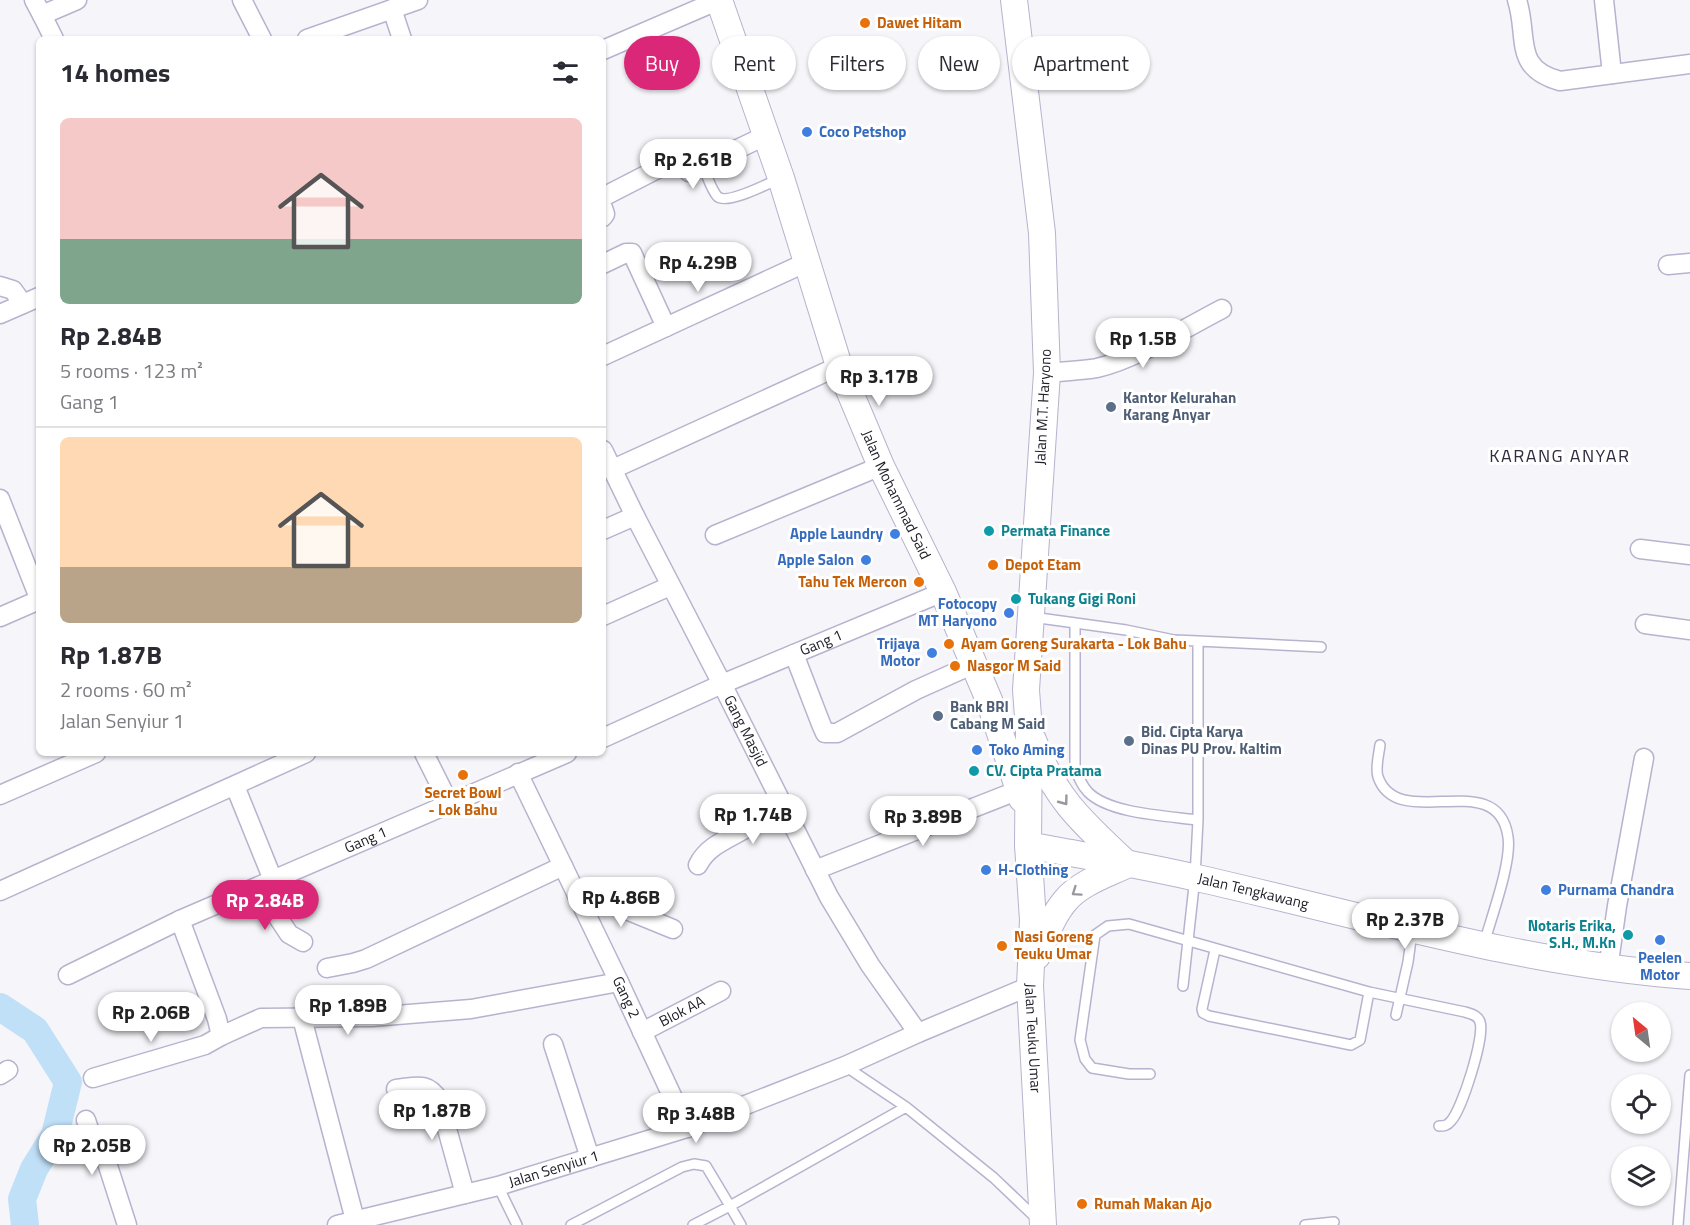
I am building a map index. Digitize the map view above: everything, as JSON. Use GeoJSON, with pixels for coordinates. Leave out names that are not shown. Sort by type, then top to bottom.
{"type":"FeatureCollection","features":[{"type":"Feature","properties":{"kind":"main road","name":"Jalan Mohammad Said"},"geometry":{"type":"LineString","coordinates":[[719,0],[781,178],[839,366],[881,466],[943,592],[974,664],[989,700],[1029,816]]}},
{"type":"Feature","properties":{"kind":"main road","name":"Jalan M.T. Haryono"},"geometry":{"type":"LineString","coordinates":[[1014,0],[1042,233],[1047,373],[1026,690],[1029,730],[1029,816]]}},
{"type":"Feature","properties":{"kind":"main road"},"geometry":{"type":"LineString","coordinates":[[989,700],[1026,690]]}},
{"type":"Feature","properties":{"kind":"main road"},"geometry":{"type":"LineString","coordinates":[[1029,730],[1049,777],[1063,801],[1128,864],[1066,899],[1050,924],[1030,979]]}},
{"type":"Feature","properties":{"kind":"main road","name":"Jalan Teuku Umar"},"geometry":{"type":"LineString","coordinates":[[1029,816],[1028,845],[1033,920],[1030,979],[1043,1225]]}},
{"type":"Feature","properties":{"kind":"main road","name":"Jalan Tengkawang"},"geometry":{"type":"LineString","coordinates":[[1028,845],[1195,877],[1484,946],[1608,969],[1690,976]]}},
{"type":"Feature","properties":{"kind":"street"},"geometry":{"type":"LineString","coordinates":[[52,36],[38,8],[77,0]]}},
{"type":"Feature","properties":{"kind":"street"},"geometry":{"type":"LineString","coordinates":[[242,0],[260,36]]}},
{"type":"Feature","properties":{"kind":"street"},"geometry":{"type":"LineString","coordinates":[[316,36],[418,0]]}},
{"type":"Feature","properties":{"kind":"street"},"geometry":{"type":"LineString","coordinates":[[606,49],[719,0]]}},
{"type":"Feature","properties":{"kind":"street"},"geometry":{"type":"LineString","coordinates":[[1517,0],[1526,55],[1534,69],[1548,78],[1560,81],[1690,64]]}},
{"type":"Feature","properties":{"kind":"street"},"geometry":{"type":"LineString","coordinates":[[1604,0],[1612,74]]}},
{"type":"Feature","properties":{"kind":"street"},"geometry":{"type":"LineString","coordinates":[[392,9],[401,36]]}},
{"type":"Feature","properties":{"kind":"street"},"geometry":{"type":"LineString","coordinates":[[606,195],[675,160],[686,171],[692,172],[765,136]]}},
{"type":"Feature","properties":{"kind":"street"},"geometry":{"type":"LineString","coordinates":[[606,263],[626,253],[632,253],[666,327]]}},
{"type":"Feature","properties":{"kind":"street"},"geometry":{"type":"LineString","coordinates":[[606,355],[807,262]]}},
{"type":"Feature","properties":{"kind":"street"},"geometry":{"type":"LineString","coordinates":[[1668,265],[1690,263]]}},
{"type":"Feature","properties":{"kind":"street"},"geometry":{"type":"LineString","coordinates":[[0,286],[13,290],[31,301]]}},
{"type":"Feature","properties":{"kind":"street"},"geometry":{"type":"LineString","coordinates":[[0,314],[31,301]]}},
{"type":"Feature","properties":{"kind":"street"},"geometry":{"type":"LineString","coordinates":[[1047,373],[1097,368],[1113,363],[1222,309]]}},
{"type":"Feature","properties":{"kind":"street"},"geometry":{"type":"LineString","coordinates":[[613,469],[839,366]]}},
{"type":"Feature","properties":{"kind":"street","name":"Gang Masjid"},"geometry":{"type":"LineString","coordinates":[[606,456],[634,516],[722,684],[814,870],[870,965],[918,1033]]}},
{"type":"Feature","properties":{"kind":"street"},"geometry":{"type":"LineString","coordinates":[[715,535],[881,466]]}},
{"type":"Feature","properties":{"kind":"street"},"geometry":{"type":"LineString","coordinates":[[0,499],[36,591]]}},
{"type":"Feature","properties":{"kind":"street"},"geometry":{"type":"LineString","coordinates":[[606,529],[634,516]]}},
{"type":"Feature","properties":{"kind":"street"},"geometry":{"type":"LineString","coordinates":[[1640,549],[1690,555]]}},
{"type":"Feature","properties":{"kind":"street"},"geometry":{"type":"LineString","coordinates":[[606,615],[670,586]]}},
{"type":"Feature","properties":{"kind":"street","name":"Gang 1"},"geometry":{"type":"LineString","coordinates":[[606,737],[722,684],[943,592]]}},
{"type":"Feature","properties":{"kind":"street"},"geometry":{"type":"LineString","coordinates":[[0,617],[36,600]]}},
{"type":"Feature","properties":{"kind":"street"},"geometry":{"type":"LineString","coordinates":[[1645,624],[1690,630]]}},
{"type":"Feature","properties":{"kind":"street"},"geometry":{"type":"LineString","coordinates":[[794,654],[823,730],[830,734],[837,733],[916,690],[974,664]]}},
{"type":"Feature","properties":{"kind":"street"},"geometry":{"type":"LineString","coordinates":[[0,795],[89,756]]}},
{"type":"Feature","properties":{"kind":"street"},"geometry":{"type":"LineString","coordinates":[[0,891],[300,756]]}},
{"type":"Feature","properties":{"kind":"street"},"geometry":{"type":"LineString","coordinates":[[426,756],[449,803]]}},
{"type":"Feature","properties":{"kind":"street","name":"Gang 1"},"geometry":{"type":"LineString","coordinates":[[68,975],[173,924],[560,756]]}},
{"type":"Feature","properties":{"kind":"street"},"geometry":{"type":"LineString","coordinates":[[1608,969],[1644,758]]}},
{"type":"Feature","properties":{"kind":"street","name":"Gang 2"},"geometry":{"type":"LineString","coordinates":[[518,773],[687,1128]]}},
{"type":"Feature","properties":{"kind":"street"},"geometry":{"type":"LineString","coordinates":[[235,786],[266,884],[289,934],[303,942]]}},
{"type":"Feature","properties":{"kind":"street"},"geometry":{"type":"LineString","coordinates":[[814,870],[1019,790]]}},
{"type":"Feature","properties":{"kind":"street"},"geometry":{"type":"LineString","coordinates":[[698,865],[702,856],[717,844],[749,826],[781,801]]}},
{"type":"Feature","properties":{"kind":"street"},"geometry":{"type":"LineString","coordinates":[[327,968],[366,959],[563,866]]}},
{"type":"Feature","properties":{"kind":"street"},"geometry":{"type":"LineString","coordinates":[[577,895],[597,898],[673,929]]}},
{"type":"Feature","properties":{"kind":"street"},"geometry":{"type":"LineString","coordinates":[[173,924],[217,1019],[221,1036]]}},
{"type":"Feature","properties":{"kind":"street","name":"Jalan Senyiur 1"},"geometry":{"type":"LineString","coordinates":[[337,1225],[355,1220],[376,1221],[687,1128],[844,1066],[1030,979]]}},
{"type":"Feature","properties":{"kind":"street"},"geometry":{"type":"LineString","coordinates":[[93,1078],[205,1045],[261,1018],[372,1017],[471,1009],[619,982]]}},
{"type":"Feature","properties":{"kind":"street","name":"Blok AA"},"geometry":{"type":"LineString","coordinates":[[642,1032],[721,992]]}},
{"type":"Feature","properties":{"kind":"street"},"geometry":{"type":"LineString","coordinates":[[302,1018],[355,1220]]}},
{"type":"Feature","properties":{"kind":"street"},"geometry":{"type":"LineString","coordinates":[[553,1044],[590,1158]]}},
{"type":"Feature","properties":{"kind":"street"},"geometry":{"type":"LineString","coordinates":[[396,1089],[420,1086],[433,1092],[439,1101],[465,1194]]}},
{"type":"Feature","properties":{"kind":"street"},"geometry":{"type":"LineString","coordinates":[[86,1120],[90,1132],[100,1141],[127,1225]]}},
{"type":"Feature","properties":{"kind":"lane"},"geometry":{"type":"LineString","coordinates":[[706,174],[718,197],[723,200],[781,178]]}},
{"type":"Feature","properties":{"kind":"lane"},"geometry":{"type":"LineString","coordinates":[[1031,617],[1075,622],[1174,640],[1321,647]]}},
{"type":"Feature","properties":{"kind":"lane"},"geometry":{"type":"LineString","coordinates":[[1075,622],[1075,767],[1079,779],[1089,793],[1113,805],[1198,820]]}},
{"type":"Feature","properties":{"kind":"lane"},"geometry":{"type":"LineString","coordinates":[[1183,986],[1195,877],[1198,820],[1198,641]]}},
{"type":"Feature","properties":{"kind":"lane"},"geometry":{"type":"LineString","coordinates":[[1380,745],[1377,775],[1386,791],[1395,798],[1426,802],[1476,802],[1493,807],[1505,822],[1509,838],[1508,858],[1484,946]]}},
{"type":"Feature","properties":{"kind":"lane"},"geometry":{"type":"LineString","coordinates":[[1150,1074],[1129,1074],[1092,1068],[1085,1059],[1080,1040],[1095,935],[1108,926],[1129,924],[1189,943],[1369,992],[1400,997],[1477,1016],[1480,1023],[1480,1035],[1464,1099],[1450,1123],[1438,1126]]}},
{"type":"Feature","properties":{"kind":"lane"},"geometry":{"type":"LineString","coordinates":[[1396,1015],[1408,962],[1412,929]]}},
{"type":"Feature","properties":{"kind":"lane"},"geometry":{"type":"LineString","coordinates":[[1215,950],[1202,1009],[1203,1013],[1209,1016],[1351,1045],[1360,1040],[1369,992]]}},
{"type":"Feature","properties":{"kind":"lane"},"geometry":{"type":"LineString","coordinates":[[844,1066],[906,1107],[994,1178],[1043,1225]]}},
{"type":"Feature","properties":{"kind":"lane"},"geometry":{"type":"LineString","coordinates":[[1678,1225],[1690,1075]]}},
{"type":"Feature","properties":{"kind":"lane"},"geometry":{"type":"LineString","coordinates":[[693,1225],[906,1107]]}},
{"type":"Feature","properties":{"kind":"lane"},"geometry":{"type":"LineString","coordinates":[[571,1225],[682,1167],[694,1164],[706,1166],[741,1225]]}},
{"type":"Feature","properties":{"kind":"lane"},"geometry":{"type":"LineString","coordinates":[[498,1186],[517,1225]]}},
{"type":"Feature","properties":{"kind":"lane"},"geometry":{"type":"LineString","coordinates":[[1305,1225],[1334,1222]]}},
{"type":"Feature","properties":{"kind":"waterway"},"geometry":{"type":"LineString","coordinates":[[0,1007],[35,1030],[68,1082],[55,1135],[34,1169],[22,1199],[25,1225]]}},
{"type":"Feature","properties":{"kind":"place","name":"Dawet Hitam"},"geometry":{"type":"Point","coordinates":[865,23]}},
{"type":"Feature","properties":{"kind":"place","name":"Coco Petshop"},"geometry":{"type":"Point","coordinates":[807,132]}},
{"type":"Feature","properties":{"kind":"place","name":"Kantor Kelurahan Karang Anyar"},"geometry":{"type":"Point","coordinates":[1111,407]}},
{"type":"Feature","properties":{"kind":"place","name":"Permata Finance"},"geometry":{"type":"Point","coordinates":[989,531]}},
{"type":"Feature","properties":{"kind":"place","name":"Apple Laundry"},"geometry":{"type":"Point","coordinates":[895,534]}},
{"type":"Feature","properties":{"kind":"place","name":"Apple Salon"},"geometry":{"type":"Point","coordinates":[866,560]}},
{"type":"Feature","properties":{"kind":"place","name":"Depot Etam"},"geometry":{"type":"Point","coordinates":[993,565]}},
{"type":"Feature","properties":{"kind":"place","name":"Tahu Tek Mercon"},"geometry":{"type":"Point","coordinates":[919,582]}},
{"type":"Feature","properties":{"kind":"place","name":"Tukang Gigi Roni"},"geometry":{"type":"Point","coordinates":[1016,599]}},
{"type":"Feature","properties":{"kind":"place","name":"Fotocopy MT Haryono"},"geometry":{"type":"Point","coordinates":[1009,613]}},
{"type":"Feature","properties":{"kind":"place","name":"Ayam Goreng Surakarta - Lok Bahu"},"geometry":{"type":"Point","coordinates":[949,644]}},
{"type":"Feature","properties":{"kind":"place","name":"Trijaya Motor"},"geometry":{"type":"Point","coordinates":[932,653]}},
{"type":"Feature","properties":{"kind":"place","name":"Nasgor M Said"},"geometry":{"type":"Point","coordinates":[955,666]}},
{"type":"Feature","properties":{"kind":"place","name":"Bank BRI Cabang M Said"},"geometry":{"type":"Point","coordinates":[938,716]}},
{"type":"Feature","properties":{"kind":"place","name":"Bid. Cipta Karya Dinas PU Prov. Kaltim"},"geometry":{"type":"Point","coordinates":[1129,741]}},
{"type":"Feature","properties":{"kind":"place","name":"Toko Aming"},"geometry":{"type":"Point","coordinates":[977,750]}},
{"type":"Feature","properties":{"kind":"place","name":"CV. Cipta Pratama"},"geometry":{"type":"Point","coordinates":[974,771]}},
{"type":"Feature","properties":{"kind":"place","name":"Secret Bowl - Lok Bahu"},"geometry":{"type":"Point","coordinates":[463,775]}},
{"type":"Feature","properties":{"kind":"place","name":"H-Clothing"},"geometry":{"type":"Point","coordinates":[986,870]}},
{"type":"Feature","properties":{"kind":"place","name":"Purnama Chandra"},"geometry":{"type":"Point","coordinates":[1546,890]}},
{"type":"Feature","properties":{"kind":"place","name":"Notaris Erika, S.H., M.Kn"},"geometry":{"type":"Point","coordinates":[1628,935]}},
{"type":"Feature","properties":{"kind":"place","name":"Peelen Motor"},"geometry":{"type":"Point","coordinates":[1660,940]}},
{"type":"Feature","properties":{"kind":"place","name":"Nasi Goreng Teuku Umar"},"geometry":{"type":"Point","coordinates":[1002,946]}},
{"type":"Feature","properties":{"kind":"place","name":"Rumah Makan Ajo"},"geometry":{"type":"Point","coordinates":[1082,1204]}},
{"type":"Feature","properties":{"kind":"district","name":"KARANG ANYAR"},"geometry":{"type":"Point","coordinates":[1560,456]}}]}
